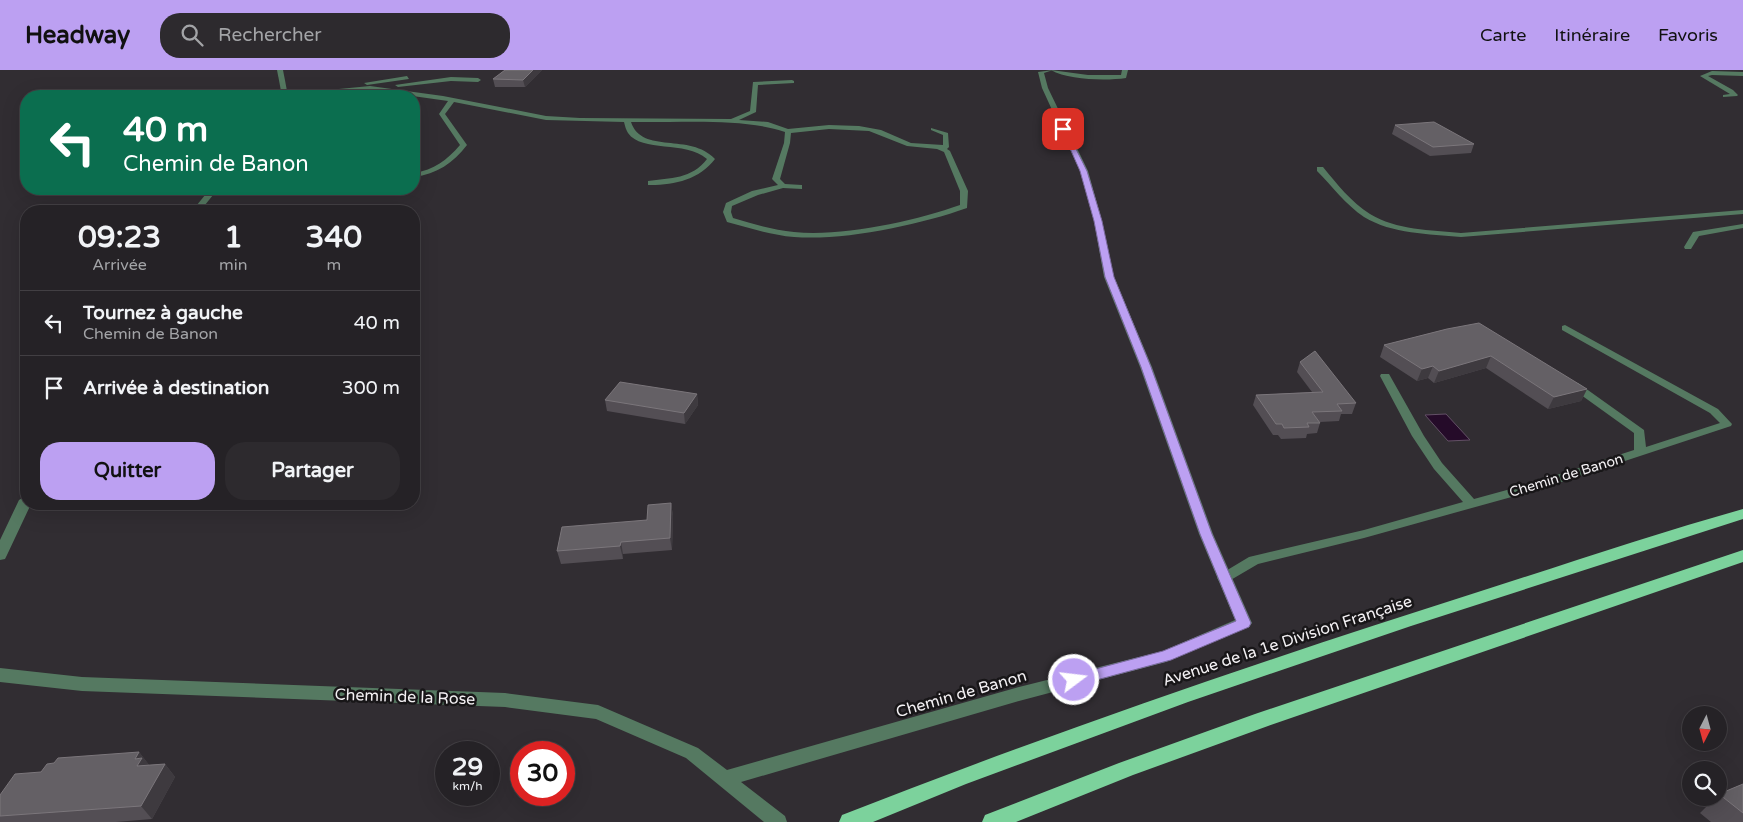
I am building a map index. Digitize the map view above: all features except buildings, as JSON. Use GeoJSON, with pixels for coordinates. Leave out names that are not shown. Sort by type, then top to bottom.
{"type":"FeatureCollection","features":[{"type":"Feature","properties":{"kind":"highway","name":"Avenue de la 1e Division Française"},"geometry":{"type":"LineString","coordinates":[[849,822],[951,780],[1235,676],[1743,514]]}},
{"type":"Feature","properties":{"kind":"highway"},"geometry":{"type":"LineString","coordinates":[[992,822],[1126,769],[1244,727],[1743,556]]}},
{"type":"Feature","properties":{"kind":"street"},"geometry":{"type":"LineString","coordinates":[[280,70],[285,90]]}},
{"type":"Feature","properties":{"kind":"street","name":"Chemin de Banon"},"geometry":{"type":"LineString","coordinates":[[724,779],[1019,694],[1166,656],[1244,623],[1206,534],[1146,367],[1109,277],[1098,221],[1084,171],[1060,121],[1041,74],[1050,70]]}},
{"type":"Feature","properties":{"kind":"street"},"geometry":{"type":"LineString","coordinates":[[201,205],[209,195]]}},
{"type":"Feature","properties":{"kind":"street"},"geometry":{"type":"LineString","coordinates":[[0,555],[21,510]]}},
{"type":"Feature","properties":{"kind":"street","name":"Chemin de la Rose"},"geometry":{"type":"LineString","coordinates":[[0,675],[92,684],[505,700],[598,712],[692,753],[778,822]]}},
{"type":"Feature","properties":{"kind":"lane"},"geometry":{"type":"LineString","coordinates":[[1054,70],[1072,76],[1100,78],[1124,77],[1125,70]]}},
{"type":"Feature","properties":{"kind":"lane"},"geometry":{"type":"LineString","coordinates":[[1725,96],[1734,95],[1731,91],[1703,76],[1712,73],[1743,74]]}},
{"type":"Feature","properties":{"kind":"lane"},"geometry":{"type":"LineString","coordinates":[[306,90],[407,78]]}},
{"type":"Feature","properties":{"kind":"lane"},"geometry":{"type":"LineString","coordinates":[[349,90],[451,79],[478,80]]}},
{"type":"Feature","properties":{"kind":"lane"},"geometry":{"type":"LineString","coordinates":[[732,121],[753,112],[754,84],[792,82]]}},
{"type":"Feature","properties":{"kind":"lane"},"geometry":{"type":"LineString","coordinates":[[1698,82],[1714,82]]}},
{"type":"Feature","properties":{"kind":"lane"},"geometry":{"type":"LineString","coordinates":[[370,88],[384,90]]}},
{"type":"Feature","properties":{"kind":"lane"},"geometry":{"type":"LineString","coordinates":[[420,95],[546,118],[628,121],[732,121],[768,124],[788,131],[813,127],[868,129],[883,133],[904,143],[946,147],[946,134],[933,129]]}},
{"type":"Feature","properties":{"kind":"lane"},"geometry":{"type":"LineString","coordinates":[[420,174],[443,167],[464,145],[462,138],[444,120],[442,114],[452,100]]}},
{"type":"Feature","properties":{"kind":"lane"},"geometry":{"type":"LineString","coordinates":[[628,121],[628,126],[635,138],[647,143],[685,145],[706,152],[711,159],[700,171],[662,183],[651,183]]}},
{"type":"Feature","properties":{"kind":"lane"},"geometry":{"type":"LineString","coordinates":[[783,186],[776,179],[778,166],[789,144],[788,131]]}},
{"type":"Feature","properties":{"kind":"lane"},"geometry":{"type":"LineString","coordinates":[[798,188],[783,186],[755,193],[729,205],[727,212],[730,220],[764,230],[800,235],[848,231],[946,213],[964,206],[964,191],[947,151],[938,147]]}},
{"type":"Feature","properties":{"kind":"lane"},"geometry":{"type":"LineString","coordinates":[[1320,168],[1344,196],[1373,218],[1417,231],[1461,234],[1743,212]]}},
{"type":"Feature","properties":{"kind":"lane"},"geometry":{"type":"LineString","coordinates":[[1688,247],[1696,234],[1743,226]]}},
{"type":"Feature","properties":{"kind":"lane","name":"Chemin de Banon"},"geometry":{"type":"LineString","coordinates":[[1224,578],[1254,560],[1364,534],[1471,504],[1727,424],[1714,410],[1565,328]]}},
{"type":"Feature","properties":{"kind":"lane"},"geometry":{"type":"LineString","coordinates":[[1385,376],[1428,451],[1471,504]]}},
{"type":"Feature","properties":{"kind":"lane"},"geometry":{"type":"LineString","coordinates":[[1567,380],[1640,432],[1640,452]]}},
{"type":"Feature","properties":{"kind":"shaded area"},"geometry":{"type":"Polygon","coordinates":[[[1446,414],[1470,440],[1448,441],[1425,415],[1446,414]]]}},
{"type":"Feature","properties":{"kind":"route"},"geometry":{"type":"LineString","coordinates":[[1063,129],[1084,171],[1098,221],[1109,277],[1146,367],[1206,534],[1244,623],[1166,656],[1074,680]]}}]}
